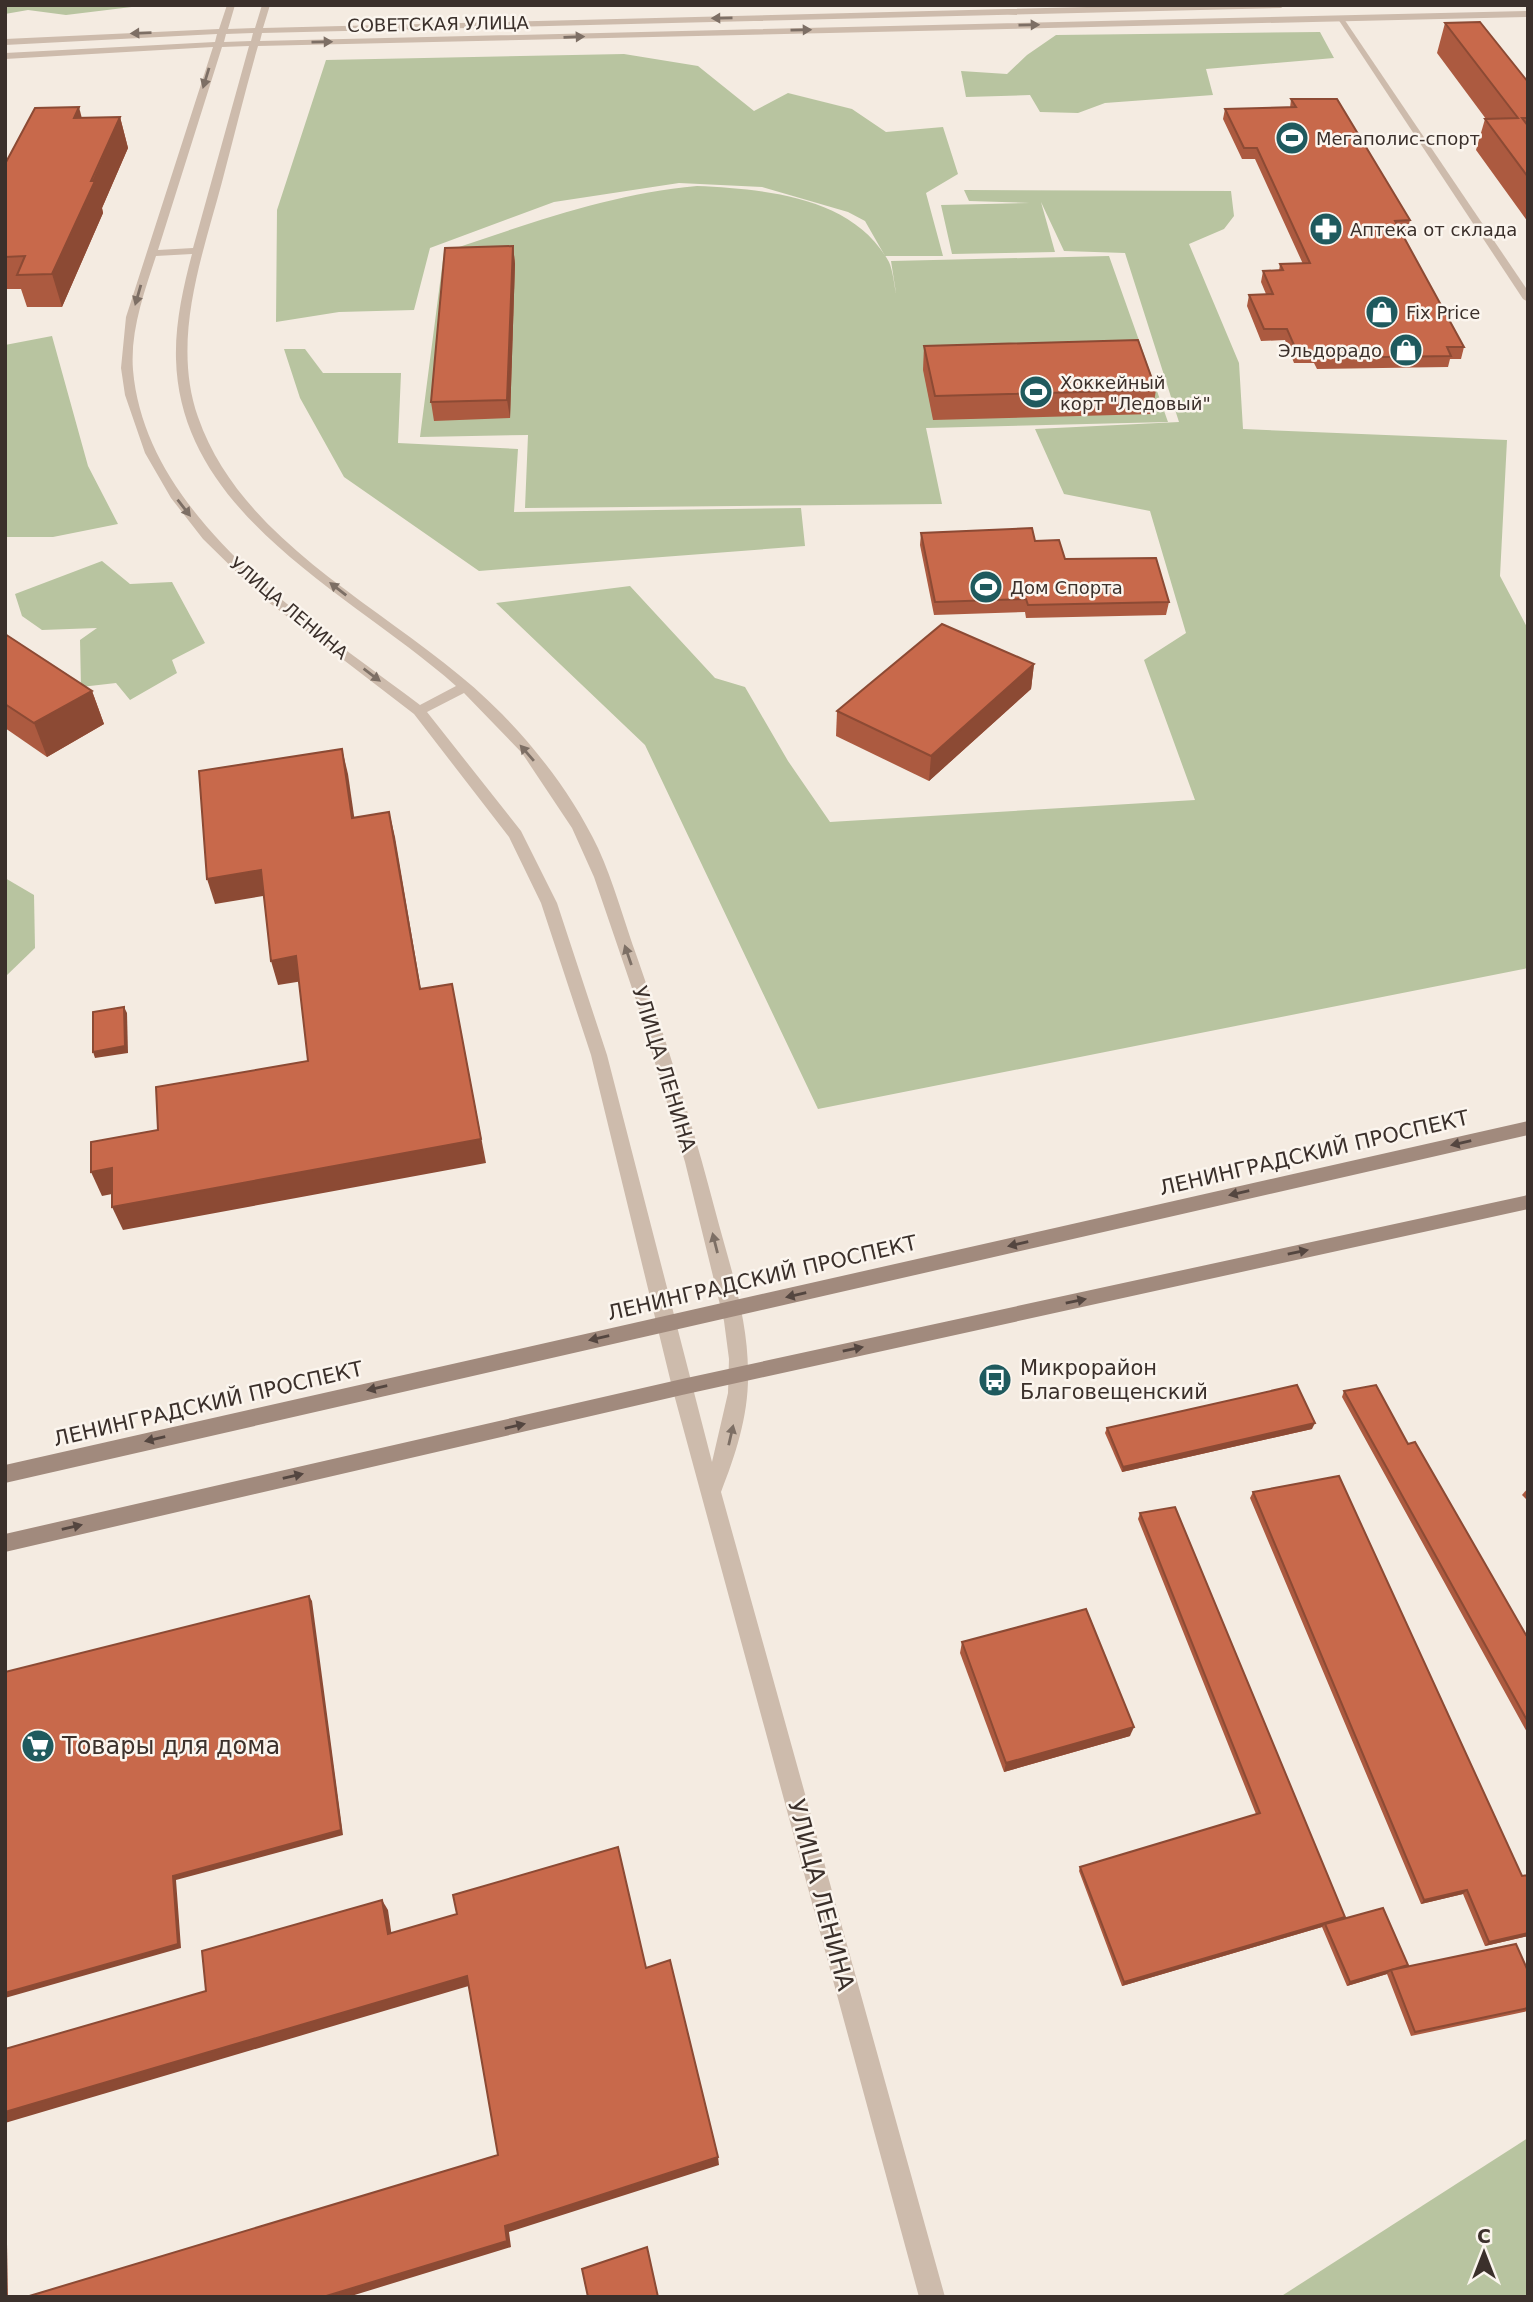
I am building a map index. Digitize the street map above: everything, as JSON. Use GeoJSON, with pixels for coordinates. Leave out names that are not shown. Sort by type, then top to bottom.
{"type":"FeatureCollection","features":[{"type":"Feature","properties":{"kind":"main road","name":"ЛЕНИНГРАДСКИЙ ПРОСПЕКТ"},"geometry":{"type":"LineString","coordinates":[[5,1474],[1528,1128]]}},
{"type":"Feature","properties":{"kind":"main road"},"geometry":{"type":"LineString","coordinates":[[5,1543],[682,1387],[1528,1202]]}},
{"type":"Feature","properties":{"kind":"street","name":"УЛИЦА ЛЕНИНА"},"geometry":{"type":"LineString","coordinates":[[231,5],[131,317],[127,368],[139,424],[155,461],[177,498],[207,536],[268,595],[419,711],[516,835],[549,903],[599,1055],[682,1387],[932,2297]]}},
{"type":"Feature","properties":{"kind":"street","name":"УЛИЦА ЛЕНИНА"},"geometry":{"type":"LineString","coordinates":[[266,5],[197,251],[186,300],[183,368],[193,421],[205,448],[250,511],[282,543],[466,687],[546,774],[590,848],[660,1047],[698,1178],[731,1309],[739,1375],[737,1410],[729,1444],[711,1492]]}},
{"type":"Feature","properties":{"kind":"street","name":"СОВЕТСКАЯ УЛИЦА"},"geometry":{"type":"LineString","coordinates":[[5,56],[219,38],[258,30],[1281,5],[1291,19]]}},
{"type":"Feature","properties":{"kind":"street","name":"СОВЕТСКАЯ УЛИЦА"},"geometry":{"type":"LineString","coordinates":[[5,42],[219,38],[254,44],[1528,14]]}},
{"type":"Feature","properties":{"kind":"street"},"geometry":{"type":"LineString","coordinates":[[1339,18],[1528,299]]}},
{"type":"Feature","properties":{"kind":"street"},"geometry":{"type":"LineString","coordinates":[[150,253],[197,251]]}},
{"type":"Feature","properties":{"kind":"street"},"geometry":{"type":"LineString","coordinates":[[419,711],[466,687]]}},
{"type":"Feature","properties":{"kind":"green space"},"geometry":{"type":"Polygon","coordinates":[[[5,5],[148,5],[66,15],[28,10],[5,14],[5,5]]]}},
{"type":"Feature","properties":{"kind":"green space"},"geometry":{"type":"Polygon","coordinates":[[[1320,32],[1334,58],[1206,69],[1213,95],[1105,103],[1078,113],[1040,112],[1030,95],[966,97],[961,71],[1007,74],[1027,55],[1056,35],[1320,32]]]}},
{"type":"Feature","properties":{"kind":"green space"},"geometry":{"type":"Polygon","coordinates":[[[624,54],[698,66],[754,111],[788,93],[852,109],[886,132],[943,127],[958,174],[926,193],[943,256],[885,256],[865,221],[848,212],[762,187],[679,183],[554,202],[430,248],[414,310],[339,312],[276,322],[277,210],[326,60],[624,54]]]}},
{"type":"Feature","properties":{"kind":"green space"},"geometry":{"type":"Polygon","coordinates":[[[697,186],[778,194],[805,200],[830,210],[853,223],[873,240],[889,262],[896,293],[891,261],[1109,256],[1168,422],[926,428],[942,504],[525,508],[528,435],[420,437],[444,252],[600,203],[697,186]]]}},
{"type":"Feature","properties":{"kind":"green space"},"geometry":{"type":"Polygon","coordinates":[[[964,190],[1231,191],[1234,216],[1224,229],[1189,244],[1239,363],[1243,429],[1507,440],[1500,576],[1528,629],[1528,968],[818,1109],[645,745],[496,603],[630,586],[715,678],[745,687],[788,761],[830,822],[1195,800],[1144,660],[1186,633],[1150,511],[1064,494],[1035,429],[1179,422],[1125,253],[1064,251],[1041,202],[1055,252],[952,254],[941,205],[1030,203],[969,201],[964,190]]]}},
{"type":"Feature","properties":{"kind":"green space"},"geometry":{"type":"Polygon","coordinates":[[[52,336],[88,466],[118,524],[53,537],[5,537],[5,345],[52,336]]]}},
{"type":"Feature","properties":{"kind":"green space"},"geometry":{"type":"Polygon","coordinates":[[[284,349],[305,349],[323,373],[401,373],[398,443],[518,449],[514,512],[801,508],[805,546],[479,571],[344,477],[300,398],[284,349]]]}},
{"type":"Feature","properties":{"kind":"green space"},"geometry":{"type":"Polygon","coordinates":[[[102,561],[130,584],[172,582],[205,643],[172,660],[177,673],[130,700],[116,683],[81,687],[80,640],[97,628],[42,630],[22,616],[15,594],[102,561]]]}},
{"type":"Feature","properties":{"kind":"green space"},"geometry":{"type":"Polygon","coordinates":[[[5,878],[34,895],[35,948],[5,977],[5,878]]]}},
{"type":"Feature","properties":{"kind":"green space"},"geometry":{"type":"Polygon","coordinates":[[[1528,2138],[1528,2297],[1280,2297],[1528,2138]]]}},
{"type":"Feature","properties":{"kind":"building"},"geometry":{"type":"Polygon","coordinates":[[[1480,22],[1528,82],[1528,118],[1522,118],[1528,126],[1528,177],[1485,119],[1518,118],[1445,23],[1480,22]]]}},
{"type":"Feature","properties":{"kind":"building"},"geometry":{"type":"Polygon","coordinates":[[[1291,99],[1337,99],[1410,220],[1395,221],[1464,347],[1447,347],[1451,356],[1319,358],[1316,351],[1297,352],[1287,329],[1264,329],[1249,295],[1273,294],[1263,271],[1283,270],[1280,264],[1310,263],[1257,148],[1244,148],[1225,109],[1296,107],[1291,99]]]}},
{"type":"Feature","properties":{"kind":"building"},"geometry":{"type":"Polygon","coordinates":[[[79,107],[74,118],[120,117],[91,181],[95,181],[52,274],[17,275],[25,256],[5,257],[5,164],[35,108],[79,107]]]}},
{"type":"Feature","properties":{"kind":"building"},"geometry":{"type":"Polygon","coordinates":[[[513,246],[507,400],[431,402],[445,248],[513,246]]]}},
{"type":"Feature","properties":{"kind":"building"},"geometry":{"type":"Polygon","coordinates":[[[1138,340],[1156,390],[935,396],[924,346],[1138,340]]]}},
{"type":"Feature","properties":{"kind":"building"},"geometry":{"type":"Polygon","coordinates":[[[1032,528],[1035,541],[1059,540],[1065,559],[1156,558],[1169,602],[1028,605],[1026,599],[935,602],[921,533],[1032,528]]]}},
{"type":"Feature","properties":{"kind":"building"},"geometry":{"type":"Polygon","coordinates":[[[942,624],[1034,664],[931,756],[837,711],[942,624]]]}},
{"type":"Feature","properties":{"kind":"building"},"geometry":{"type":"Polygon","coordinates":[[[5,634],[92,691],[34,723],[5,704],[5,634]]]}},
{"type":"Feature","properties":{"kind":"building"},"geometry":{"type":"Polygon","coordinates":[[[342,749],[352,818],[389,812],[420,989],[452,984],[481,1139],[112,1207],[112,1168],[91,1172],[91,1142],[158,1130],[156,1087],[308,1061],[296,956],[271,961],[261,870],[207,879],[199,771],[342,749]]]}},
{"type":"Feature","properties":{"kind":"building"},"geometry":{"type":"Polygon","coordinates":[[[124,1007],[125,1046],[93,1052],[93,1012],[124,1007]]]}},
{"type":"Feature","properties":{"kind":"building"},"geometry":{"type":"Polygon","coordinates":[[[1297,1385],[1315,1423],[1123,1467],[1107,1428],[1297,1385]]]}},
{"type":"Feature","properties":{"kind":"building"},"geometry":{"type":"Polygon","coordinates":[[[1376,1385],[1408,1444],[1415,1442],[1526,1635],[1528,1634],[1528,1722],[1344,1391],[1376,1385]]]}},
{"type":"Feature","properties":{"kind":"building"},"geometry":{"type":"Polygon","coordinates":[[[1339,1476],[1522,1876],[1528,1875],[1528,1933],[1489,1942],[1467,1890],[1424,1900],[1253,1492],[1339,1476]]]}},
{"type":"Feature","properties":{"kind":"building"},"geometry":{"type":"Polygon","coordinates":[[[1175,1507],[1345,1917],[1124,1982],[1080,1867],[1260,1813],[1140,1513],[1175,1507]]]}},
{"type":"Feature","properties":{"kind":"building"},"geometry":{"type":"Polygon","coordinates":[[[309,1596],[341,1830],[173,1876],[178,1944],[5,1993],[5,1672],[309,1596]]]}},
{"type":"Feature","properties":{"kind":"building"},"geometry":{"type":"Polygon","coordinates":[[[1086,1609],[1134,1727],[1006,1763],[962,1642],[1086,1609]]]}},
{"type":"Feature","properties":{"kind":"building"},"geometry":{"type":"Polygon","coordinates":[[[618,1847],[646,1968],[670,1960],[718,2157],[505,2226],[507,2241],[323,2297],[26,2297],[498,2155],[467,1976],[5,2112],[5,2049],[206,1991],[202,1951],[382,1900],[388,1934],[457,1914],[453,1895],[618,1847]]]}},
{"type":"Feature","properties":{"kind":"building"},"geometry":{"type":"Polygon","coordinates":[[[1383,1908],[1408,1965],[1350,1982],[1325,1924],[1383,1908]]]}},
{"type":"Feature","properties":{"kind":"building"},"geometry":{"type":"Polygon","coordinates":[[[1516,1944],[1528,1971],[1528,2008],[1415,2032],[1391,1970],[1516,1944]]]}},
{"type":"Feature","properties":{"kind":"building"},"geometry":{"type":"Polygon","coordinates":[[[647,2247],[658,2297],[588,2297],[582,2269],[647,2247]]]}},
{"type":"Feature","properties":{"kind":"place","name":"Мегаполис-спорт"},"geometry":{"type":"Point","coordinates":[1292,138]}},
{"type":"Feature","properties":{"kind":"place","name":"Аптека от склада"},"geometry":{"type":"Point","coordinates":[1326,229]}},
{"type":"Feature","properties":{"kind":"place","name":"Fix Price"},"geometry":{"type":"Point","coordinates":[1382,312]}},
{"type":"Feature","properties":{"kind":"place","name":"Эльдорадо"},"geometry":{"type":"Point","coordinates":[1406,350]}},
{"type":"Feature","properties":{"kind":"place","name":"Хоккейный корт \"Ледовый\""},"geometry":{"type":"Point","coordinates":[1036,392]}},
{"type":"Feature","properties":{"kind":"place","name":"Дом Спорта"},"geometry":{"type":"Point","coordinates":[986,587]}},
{"type":"Feature","properties":{"kind":"place","name":"Микрорайон Благовещенский"},"geometry":{"type":"Point","coordinates":[995,1380]}},
{"type":"Feature","properties":{"kind":"place","name":"Товары для дома"},"geometry":{"type":"Point","coordinates":[38,1746]}}]}
